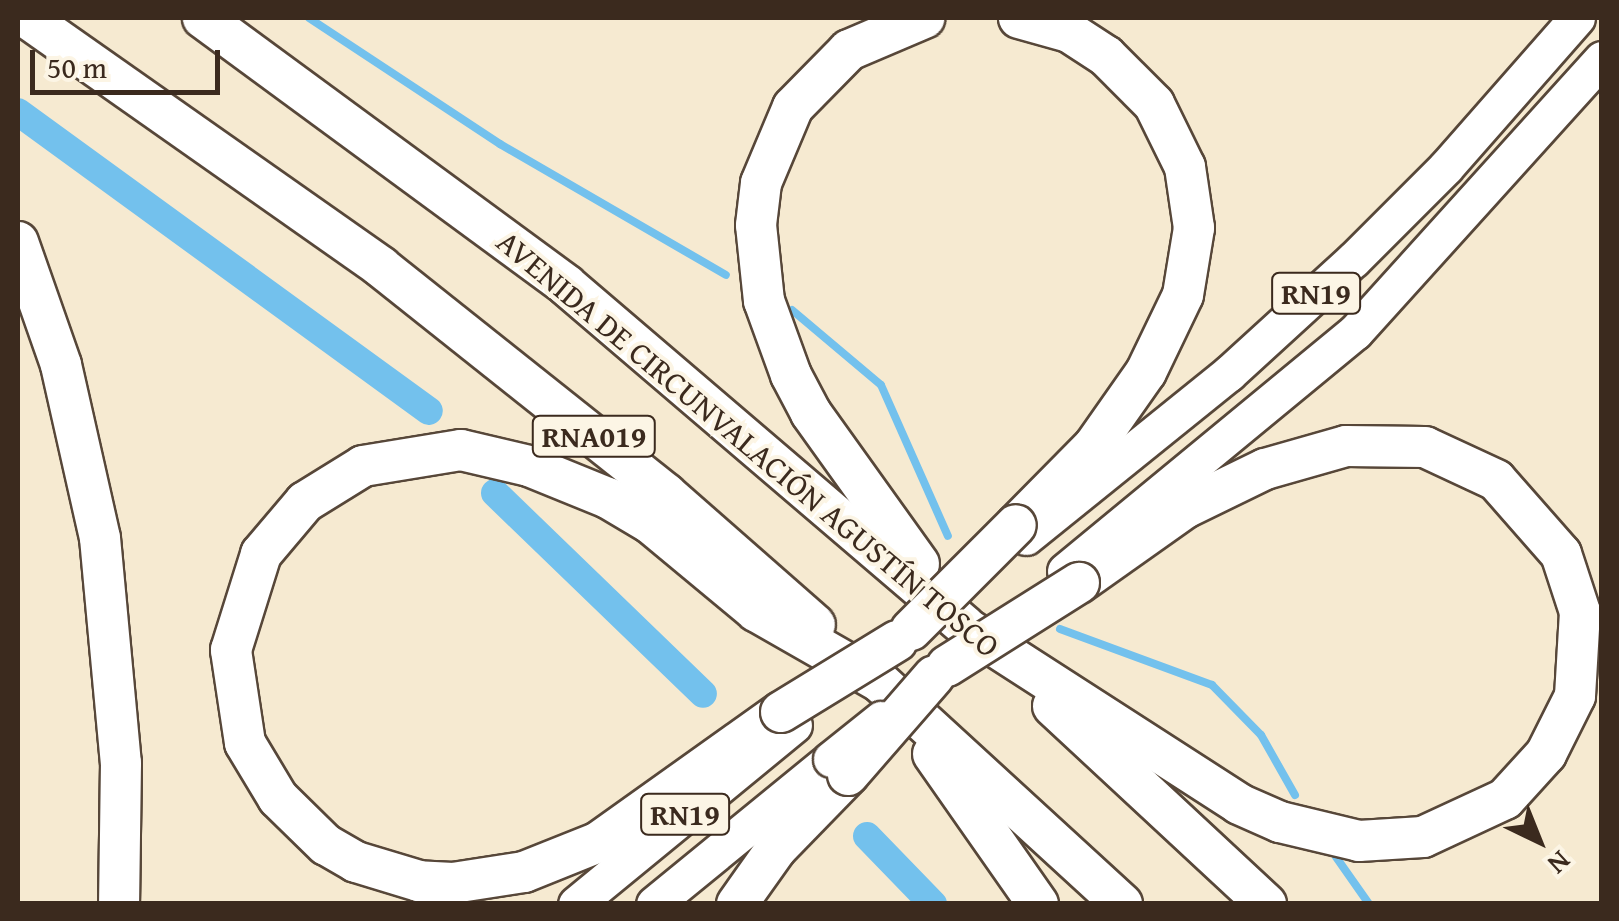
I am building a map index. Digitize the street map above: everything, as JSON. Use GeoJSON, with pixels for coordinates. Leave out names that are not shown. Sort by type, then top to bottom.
{"type":"FeatureCollection","features":[{"type":"Feature","properties":{"kind":"highway","name":"RNA019"},"geometry":{"type":"LineString","coordinates":[[27,18],[454,323],[666,494],[1122,904]]}},
{"type":"Feature","properties":{"kind":"highway","name":"AVENIDA DE CIRCUNVALACIÓN AGUSTÍN TOSCO"},"geometry":{"type":"LineString","coordinates":[[203,18],[566,285],[965,626],[1266,904]]}},
{"type":"Feature","properties":{"kind":"highway"},"geometry":{"type":"LineString","coordinates":[[737,904],[840,767],[941,671],[1072,577],[1185,508],[1265,469],[1346,446],[1425,448],[1496,480],[1522,502],[1561,554],[1580,612],[1575,696],[1546,754],[1505,799],[1423,837],[1359,842],[1280,822],[1239,804],[965,626],[811,413],[775,338],[757,261],[761,183],[793,107],[850,50],[924,18]]}},
{"type":"Feature","properties":{"kind":"highway"},"geometry":{"type":"LineString","coordinates":[[1019,18],[1069,32],[1106,56],[1154,104],[1186,166],[1194,228],[1183,295],[1146,372],[1094,446],[1021,531],[904,636],[788,719],[600,842],[524,872],[452,884],[419,881],[356,862],[326,845],[278,798],[245,744],[231,650],[261,554],[305,502],[363,466],[461,450],[529,466],[608,498],[650,523],[756,611],[885,687],[1038,904]]}},
{"type":"Feature","properties":{"kind":"highway"},"geometry":{"type":"LineString","coordinates":[[18,242],[61,365],[100,538],[121,763],[119,904]]}},
{"type":"Feature","properties":{"kind":"main road","name":"RN19"},"geometry":{"type":"LineString","coordinates":[[1021,531],[1228,374],[1354,258],[1444,168],[1578,18]]}},
{"type":"Feature","properties":{"kind":"main road","name":"RN19"},"geometry":{"type":"LineString","coordinates":[[1072,577],[1355,332],[1602,59]]}},
{"type":"Feature","properties":{"kind":"main road","name":"RN19"},"geometry":{"type":"LineString","coordinates":[[576,904],[788,719]]}},
{"type":"Feature","properties":{"kind":"main road","name":"RN19"},"geometry":{"type":"LineString","coordinates":[[654,904],[840,767]]}},
{"type":"Feature","properties":{"kind":"waterway"},"geometry":{"type":"LineString","coordinates":[[309,18],[500,144],[726,275]]}},
{"type":"Feature","properties":{"kind":"waterway"},"geometry":{"type":"LineString","coordinates":[[18,112],[429,411]]}},
{"type":"Feature","properties":{"kind":"waterway"},"geometry":{"type":"LineString","coordinates":[[792,310],[881,385],[948,536]]}},
{"type":"Feature","properties":{"kind":"waterway"},"geometry":{"type":"LineString","coordinates":[[495,493],[703,694]]}},
{"type":"Feature","properties":{"kind":"waterway"},"geometry":{"type":"LineString","coordinates":[[1060,629],[1212,685],[1261,735],[1295,795]]}},
{"type":"Feature","properties":{"kind":"waterway"},"geometry":{"type":"LineString","coordinates":[[867,836],[933,904]]}},
{"type":"Feature","properties":{"kind":"waterway"},"geometry":{"type":"LineString","coordinates":[[1336,857],[1369,904]]}}]}
